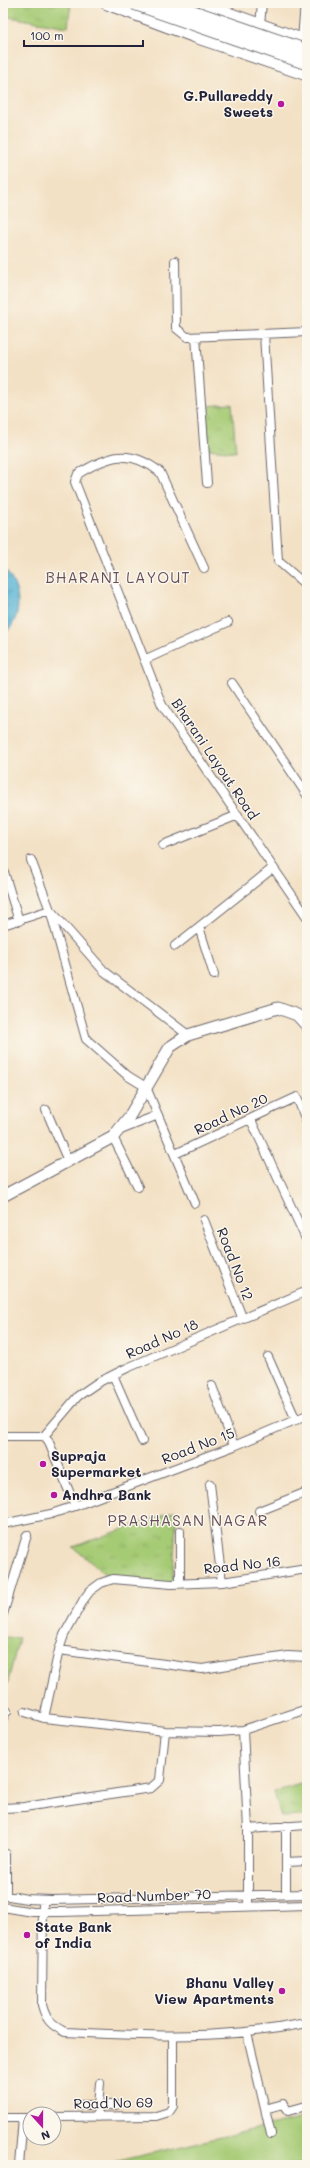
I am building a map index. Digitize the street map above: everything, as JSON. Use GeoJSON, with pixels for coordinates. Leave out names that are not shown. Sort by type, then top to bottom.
{"type":"FeatureCollection","features":[{"type":"Feature","properties":{"kind":"main road"},"geometry":{"type":"LineString","coordinates":[[107,3],[307,74]]}},
{"type":"Feature","properties":{"kind":"main road"},"geometry":{"type":"LineString","coordinates":[[134,3],[307,63]]}},
{"type":"Feature","properties":{"kind":"main road"},"geometry":{"type":"LineString","coordinates":[[160,23],[168,3],[305,44]]}},
{"type":"Feature","properties":{"kind":"main road"},"geometry":{"type":"LineString","coordinates":[[197,3],[217,6],[305,44]]}},
{"type":"Feature","properties":{"kind":"main road"},"geometry":{"type":"LineString","coordinates":[[3,1196],[116,1134],[130,1117],[170,1047],[188,1035],[278,1008],[297,1015],[307,1026]]}},
{"type":"Feature","properties":{"kind":"street"},"geometry":{"type":"LineString","coordinates":[[260,25],[262,3]]}},
{"type":"Feature","properties":{"kind":"street"},"geometry":{"type":"LineString","coordinates":[[305,3],[305,44]]}},
{"type":"Feature","properties":{"kind":"street"},"geometry":{"type":"LineString","coordinates":[[175,261],[176,328],[187,337],[307,332]]}},
{"type":"Feature","properties":{"kind":"street"},"geometry":{"type":"LineString","coordinates":[[264,334],[278,561],[307,586]]}},
{"type":"Feature","properties":{"kind":"street"},"geometry":{"type":"LineString","coordinates":[[196,337],[207,484]]}},
{"type":"Feature","properties":{"kind":"street","name":"Bharani Layout Road"},"geometry":{"type":"LineString","coordinates":[[204,568],[160,472],[146,461],[131,456],[101,460],[78,474],[75,482],[162,705],[307,917]]}},
{"type":"Feature","properties":{"kind":"street"},"geometry":{"type":"LineString","coordinates":[[144,660],[228,622]]}},
{"type":"Feature","properties":{"kind":"street"},"geometry":{"type":"LineString","coordinates":[[232,683],[307,795]]}},
{"type":"Feature","properties":{"kind":"street"},"geometry":{"type":"LineString","coordinates":[[164,845],[238,815]]}},
{"type":"Feature","properties":{"kind":"street"},"geometry":{"type":"LineString","coordinates":[[31,860],[50,910],[86,1039],[128,1076],[146,1087],[196,1203]]}},
{"type":"Feature","properties":{"kind":"street"},"geometry":{"type":"LineString","coordinates":[[175,946],[273,868]]}},
{"type":"Feature","properties":{"kind":"street"},"geometry":{"type":"LineString","coordinates":[[3,869],[19,921]]}},
{"type":"Feature","properties":{"kind":"street"},"geometry":{"type":"LineString","coordinates":[[3,926],[50,910]]}},
{"type":"Feature","properties":{"kind":"street"},"geometry":{"type":"LineString","coordinates":[[50,910],[104,971],[188,1035]]}},
{"type":"Feature","properties":{"kind":"street"},"geometry":{"type":"LineString","coordinates":[[199,927],[214,974]]}},
{"type":"Feature","properties":{"kind":"street","name":"Road No 20"},"geometry":{"type":"LineString","coordinates":[[175,1154],[297,1097],[307,1123]]}},
{"type":"Feature","properties":{"kind":"street"},"geometry":{"type":"LineString","coordinates":[[46,1110],[68,1161]]}},
{"type":"Feature","properties":{"kind":"street"},"geometry":{"type":"LineString","coordinates":[[138,1187],[116,1134],[158,1115]]}},
{"type":"Feature","properties":{"kind":"street"},"geometry":{"type":"LineString","coordinates":[[250,1120],[307,1241]]}},
{"type":"Feature","properties":{"kind":"street","name":"Road No 12"},"geometry":{"type":"LineString","coordinates":[[204,1220],[242,1318]]}},
{"type":"Feature","properties":{"kind":"street","name":"Road No 18"},"geometry":{"type":"LineString","coordinates":[[44,1436],[78,1396],[112,1375],[307,1291]]}},
{"type":"Feature","properties":{"kind":"street"},"geometry":{"type":"LineString","coordinates":[[268,1357],[296,1420]]}},
{"type":"Feature","properties":{"kind":"street"},"geometry":{"type":"LineString","coordinates":[[112,1375],[142,1441]]}},
{"type":"Feature","properties":{"kind":"street"},"geometry":{"type":"LineString","coordinates":[[212,1386],[234,1446]]}},
{"type":"Feature","properties":{"kind":"street","name":"Road No 15"},"geometry":{"type":"LineString","coordinates":[[3,1524],[51,1514],[75,1506],[234,1446],[307,1415]]}},
{"type":"Feature","properties":{"kind":"street"},"geometry":{"type":"LineString","coordinates":[[3,1436],[44,1436],[48,1440],[75,1506]]}},
{"type":"Feature","properties":{"kind":"street"},"geometry":{"type":"LineString","coordinates":[[210,1484],[222,1582]]}},
{"type":"Feature","properties":{"kind":"street"},"geometry":{"type":"LineString","coordinates":[[259,1511],[307,1492]]}},
{"type":"Feature","properties":{"kind":"street"},"geometry":{"type":"LineString","coordinates":[[180,1531],[180,1584]]}},
{"type":"Feature","properties":{"kind":"street"},"geometry":{"type":"LineString","coordinates":[[3,1614],[27,1535]]}},
{"type":"Feature","properties":{"kind":"street","name":"Road No 16"},"geometry":{"type":"LineString","coordinates":[[44,1718],[59,1650],[64,1635],[84,1599],[90,1591],[101,1583],[113,1579],[180,1584],[222,1582],[307,1570]]}},
{"type":"Feature","properties":{"kind":"street"},"geometry":{"type":"LineString","coordinates":[[59,1650],[202,1669],[288,1656],[307,1657]]}},
{"type":"Feature","properties":{"kind":"street"},"geometry":{"type":"LineString","coordinates":[[24,1712],[44,1718],[165,1731],[219,1732],[243,1730],[307,1709]]}},
{"type":"Feature","properties":{"kind":"street"},"geometry":{"type":"LineString","coordinates":[[3,1718],[5,1710]]}},
{"type":"Feature","properties":{"kind":"street"},"geometry":{"type":"LineString","coordinates":[[243,1730],[248,1829],[248,1906]]}},
{"type":"Feature","properties":{"kind":"street"},"geometry":{"type":"LineString","coordinates":[[3,1808],[151,1788],[160,1780],[165,1731]]}},
{"type":"Feature","properties":{"kind":"street"},"geometry":{"type":"LineString","coordinates":[[248,1829],[307,1825]]}},
{"type":"Feature","properties":{"kind":"street"},"geometry":{"type":"LineString","coordinates":[[286,1826],[286,1894]]}},
{"type":"Feature","properties":{"kind":"street"},"geometry":{"type":"LineString","coordinates":[[6,1854],[4,1895],[43,1900],[307,1894]]}},
{"type":"Feature","properties":{"kind":"street"},"geometry":{"type":"LineString","coordinates":[[286,1862],[307,1861]]}},
{"type":"Feature","properties":{"kind":"street"},"geometry":{"type":"LineString","coordinates":[[43,1900],[42,2005],[45,2016],[51,2025],[65,2032],[173,2037],[247,2033],[307,2023]]}},
{"type":"Feature","properties":{"kind":"street","name":"Road Number 70"},"geometry":{"type":"LineString","coordinates":[[3,1907],[43,1912],[307,1905]]}},
{"type":"Feature","properties":{"kind":"street"},"geometry":{"type":"LineString","coordinates":[[247,2033],[271,2134]]}},
{"type":"Feature","properties":{"kind":"street","name":"Road No 69"},"geometry":{"type":"LineString","coordinates":[[62,2117],[156,2116],[169,2112],[173,2106],[173,2037]]}},
{"type":"Feature","properties":{"kind":"street"},"geometry":{"type":"LineString","coordinates":[[97,2116],[100,2082]]}},
{"type":"Feature","properties":{"kind":"street"},"geometry":{"type":"LineString","coordinates":[[265,2109],[283,2104],[288,2111],[306,2106]]}},
{"type":"Feature","properties":{"kind":"street"},"geometry":{"type":"LineString","coordinates":[[82,2117],[81,2105],[116,2105]]}},
{"type":"Feature","properties":{"kind":"street"},"geometry":{"type":"LineString","coordinates":[[3,2118],[22,2118]]}},
{"type":"Feature","properties":{"kind":"street"},"geometry":{"type":"LineString","coordinates":[[19,2165],[22,2146]]}},
{"type":"Feature","properties":{"kind":"green space"},"geometry":{"type":"Polygon","coordinates":[[[3,3],[71,3],[68,27],[3,16],[3,3]]]}},
{"type":"Feature","properties":{"kind":"green space"},"geometry":{"type":"Polygon","coordinates":[[[232,404],[236,452],[209,449],[205,406],[232,404]]]}},
{"type":"Feature","properties":{"kind":"green space"},"geometry":{"type":"Polygon","coordinates":[[[177,1510],[172,1587],[114,1582],[73,1547],[177,1510]]]}},
{"type":"Feature","properties":{"kind":"green space"},"geometry":{"type":"Polygon","coordinates":[[[3,1637],[19,1638],[4,1697],[3,1697],[3,1637]]]}},
{"type":"Feature","properties":{"kind":"green space"},"geometry":{"type":"Polygon","coordinates":[[[307,1782],[307,1816],[281,1817],[274,1792],[307,1782]]]}},
{"type":"Feature","properties":{"kind":"green space"},"geometry":{"type":"Polygon","coordinates":[[[307,2117],[307,2158],[298,2165],[101,2165],[307,2117]]]}},
{"type":"Feature","properties":{"kind":"water"},"geometry":{"type":"Polygon","coordinates":[[[4,570],[15,587],[18,604],[14,621],[10,629],[3,635],[4,570]]]}},
{"type":"Feature","properties":{"kind":"place","name":"G.Pullareddy Sweets"},"geometry":{"type":"Point","coordinates":[281,104]}},
{"type":"Feature","properties":{"kind":"place","name":"Supraja Supermarket"},"geometry":{"type":"Point","coordinates":[43,1464]}},
{"type":"Feature","properties":{"kind":"place","name":"Andhra Bank"},"geometry":{"type":"Point","coordinates":[54,1495]}},
{"type":"Feature","properties":{"kind":"place","name":"State Bank of India"},"geometry":{"type":"Point","coordinates":[27,1935]}},
{"type":"Feature","properties":{"kind":"place","name":"Bhanu Valley View Apartments"},"geometry":{"type":"Point","coordinates":[282,1991]}},
{"type":"Feature","properties":{"kind":"district","name":"BHARANI LAYOUT"},"geometry":{"type":"Point","coordinates":[118,578]}},
{"type":"Feature","properties":{"kind":"district","name":"PRASHASAN NAGAR"},"geometry":{"type":"Point","coordinates":[188,1521]}}]}
